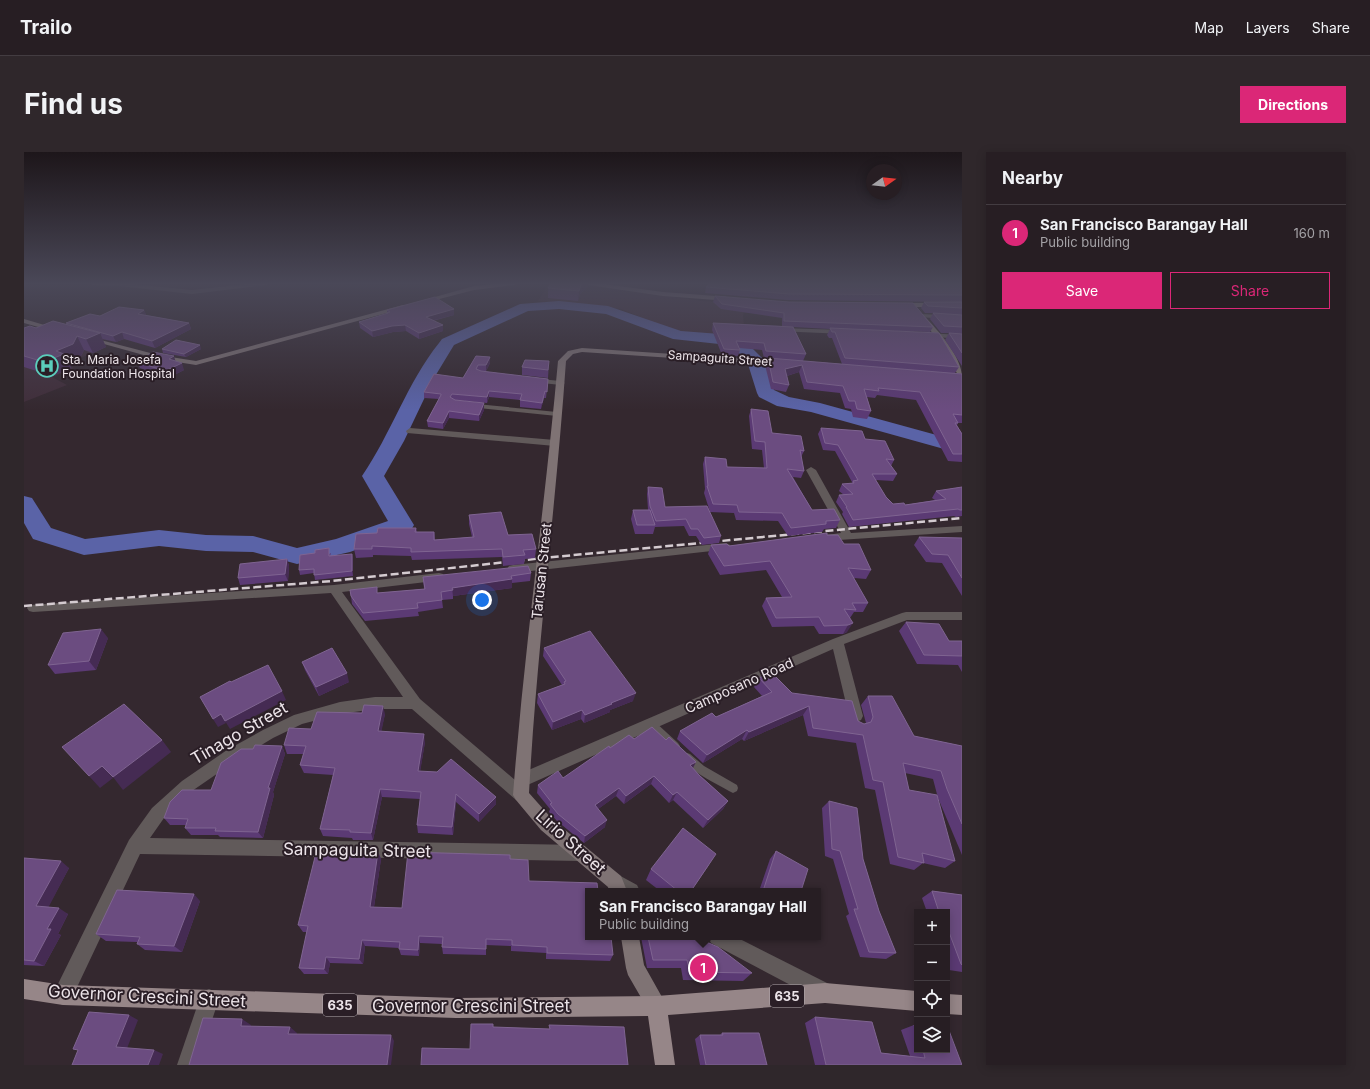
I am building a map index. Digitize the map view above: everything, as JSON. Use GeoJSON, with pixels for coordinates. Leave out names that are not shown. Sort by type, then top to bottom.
{"type":"FeatureCollection","features":[{"type":"Feature","properties":{"kind":"main road","name":"Governor Crescini Street"},"geometry":{"type":"LineString","coordinates":[[24,989],[63,995],[456,1008],[657,1006],[825,993],[914,1001]]}},
{"type":"Feature","properties":{"kind":"main road"},"geometry":{"type":"LineString","coordinates":[[950,1004],[962,1005]]}},
{"type":"Feature","properties":{"kind":"main road"},"geometry":{"type":"LineString","coordinates":[[657,1006],[665,1065]]}},
{"type":"Feature","properties":{"kind":"street"},"geometry":{"type":"LineString","coordinates":[[39,326],[54,331]]}},
{"type":"Feature","properties":{"kind":"street"},"geometry":{"type":"LineString","coordinates":[[82,337],[158,357],[196,363],[334,326]]}},
{"type":"Feature","properties":{"kind":"street"},"geometry":{"type":"LineString","coordinates":[[930,326],[938,335],[962,374]]}},
{"type":"Feature","properties":{"kind":"street"},"geometry":{"type":"LineString","coordinates":[[774,330],[852,333]]}},
{"type":"Feature","properties":{"kind":"street"},"geometry":{"type":"LineString","coordinates":[[914,335],[962,337]]}},
{"type":"Feature","properties":{"kind":"street","name":"Sampaguita Street"},"geometry":{"type":"LineString","coordinates":[[573,351],[582,350],[788,363]]}},
{"type":"Feature","properties":{"kind":"street","name":"Tarusan Street"},"geometry":{"type":"LineString","coordinates":[[521,787],[541,566],[555,443],[562,361],[566,355],[573,351]]}},
{"type":"Feature","properties":{"kind":"street"},"geometry":{"type":"LineString","coordinates":[[521,379],[561,383]]}},
{"type":"Feature","properties":{"kind":"street"},"geometry":{"type":"LineString","coordinates":[[464,404],[557,414]]}},
{"type":"Feature","properties":{"kind":"street"},"geometry":{"type":"LineString","coordinates":[[410,430],[555,443]]}},
{"type":"Feature","properties":{"kind":"street"},"geometry":{"type":"LineString","coordinates":[[811,470],[847,535]]}},
{"type":"Feature","properties":{"kind":"street"},"geometry":{"type":"LineString","coordinates":[[816,538],[962,529]]}},
{"type":"Feature","properties":{"kind":"street"},"geometry":{"type":"LineString","coordinates":[[501,570],[737,546]]}},
{"type":"Feature","properties":{"kind":"street"},"geometry":{"type":"LineString","coordinates":[[32,608],[334,589],[453,576]]}},
{"type":"Feature","properties":{"kind":"street"},"geometry":{"type":"LineString","coordinates":[[334,589],[415,703],[521,787]]}},
{"type":"Feature","properties":{"kind":"street","name":"Camposano Road"},"geometry":{"type":"LineString","coordinates":[[521,787],[651,724],[837,642],[906,616],[962,616]]}},
{"type":"Feature","properties":{"kind":"street"},"geometry":{"type":"LineString","coordinates":[[837,642],[858,725]]}},
{"type":"Feature","properties":{"kind":"street","name":"Tinago Street"},"geometry":{"type":"LineString","coordinates":[[63,995],[135,846],[158,813],[187,786],[232,755],[268,734],[299,719],[340,708],[375,703],[415,703]]}},
{"type":"Feature","properties":{"kind":"street","name":"Lirio Street"},"geometry":{"type":"LineString","coordinates":[[521,787],[547,824],[617,886]]}},
{"type":"Feature","properties":{"kind":"street","name":"Sampaguita Street"},"geometry":{"type":"LineString","coordinates":[[135,846],[580,853]]}},
{"type":"Feature","properties":{"kind":"street"},"geometry":{"type":"LineString","coordinates":[[630,940],[635,968],[657,1006]]}},
{"type":"Feature","properties":{"kind":"street"},"geometry":{"type":"LineString","coordinates":[[723,940],[825,993]]}},
{"type":"Feature","properties":{"kind":"street"},"geometry":{"type":"LineString","coordinates":[[187,1065],[209,999]]}},
{"type":"Feature","properties":{"kind":"lane"},"geometry":{"type":"LineString","coordinates":[[651,724],[700,769],[733,788]]}},
{"type":"Feature","properties":{"kind":"shaded area"},"geometry":{"type":"Polygon","coordinates":[[[661,326],[744,326],[745,336],[703,336],[677,332],[661,326]]]}},
{"type":"Feature","properties":{"kind":"shaded area","name":"Sta. Maria Josefa Foundation Hospital"},"geometry":{"type":"Polygon","coordinates":[[[44,331],[102,349],[66,364],[74,368],[52,377],[67,385],[24,402],[24,340],[44,331]]]}},
{"type":"Feature","properties":{"kind":"building"},"geometry":{"type":"Polygon","coordinates":[[[30,326],[36,328],[42,326],[71,326],[100,333],[86,339],[77,336],[73,344],[56,351],[64,354],[44,362],[24,356],[24,328],[30,326]]]}},
{"type":"Feature","properties":{"kind":"building"},"geometry":{"type":"Polygon","coordinates":[[[75,326],[184,326],[152,341],[122,332],[113,336],[75,326]]]}},
{"type":"Feature","properties":{"kind":"building"},"geometry":{"type":"Polygon","coordinates":[[[364,326],[397,326],[392,326],[372,331],[364,326]]]}},
{"type":"Feature","properties":{"kind":"building"},"geometry":{"type":"Polygon","coordinates":[[[406,326],[441,326],[419,333],[406,326]]]}},
{"type":"Feature","properties":{"kind":"building"},"geometry":{"type":"Polygon","coordinates":[[[714,326],[793,327],[806,354],[766,351],[764,343],[736,341],[740,350],[724,349],[714,326]]]}},
{"type":"Feature","properties":{"kind":"building"},"geometry":{"type":"Polygon","coordinates":[[[898,326],[932,326],[933,327],[898,326]]]}},
{"type":"Feature","properties":{"kind":"building"},"geometry":{"type":"Polygon","coordinates":[[[944,326],[962,326],[962,327],[944,326]]]}},
{"type":"Feature","properties":{"kind":"building"},"geometry":{"type":"Polygon","coordinates":[[[830,328],[939,333],[959,367],[845,358],[835,332],[832,332],[830,328]]]}},
{"type":"Feature","properties":{"kind":"building"},"geometry":{"type":"Polygon","coordinates":[[[949,333],[962,334],[962,353],[949,333]]]}},
{"type":"Feature","properties":{"kind":"building"},"geometry":{"type":"Polygon","coordinates":[[[176,340],[200,345],[184,354],[162,349],[176,340]]]}},
{"type":"Feature","properties":{"kind":"building"},"geometry":{"type":"Polygon","coordinates":[[[153,352],[174,356],[169,359],[182,363],[165,371],[137,362],[153,352]]]}},
{"type":"Feature","properties":{"kind":"building"},"geometry":{"type":"Polygon","coordinates":[[[476,356],[490,357],[486,365],[478,365],[476,369],[481,371],[548,379],[547,392],[545,391],[542,403],[520,400],[522,394],[489,391],[487,397],[452,394],[450,397],[455,400],[484,403],[479,415],[449,411],[443,423],[427,421],[441,395],[424,392],[434,374],[463,378],[476,356]]]}},
{"type":"Feature","properties":{"kind":"building"},"geometry":{"type":"Polygon","coordinates":[[[768,358],[962,374],[962,415],[953,414],[958,423],[955,423],[962,434],[962,454],[953,454],[920,392],[878,388],[879,391],[864,389],[871,411],[857,409],[855,401],[849,401],[843,386],[807,382],[802,365],[785,369],[789,385],[773,382],[768,358]]]}},
{"type":"Feature","properties":{"kind":"building"},"geometry":{"type":"Polygon","coordinates":[[[525,360],[549,361],[548,370],[522,367],[525,360]]]}},
{"type":"Feature","properties":{"kind":"building"},"geometry":{"type":"Polygon","coordinates":[[[751,409],[768,411],[772,433],[801,436],[804,451],[800,450],[804,471],[787,469],[812,510],[834,509],[840,520],[826,521],[826,524],[791,528],[782,513],[739,512],[737,505],[713,504],[707,486],[705,457],[726,459],[727,467],[767,468],[765,442],[755,441],[751,409]]]}},
{"type":"Feature","properties":{"kind":"building"},"geometry":{"type":"Polygon","coordinates":[[[821,428],[862,431],[865,439],[885,441],[894,460],[886,459],[897,474],[872,474],[886,497],[893,504],[904,503],[905,505],[946,499],[936,491],[962,487],[962,510],[958,509],[853,520],[839,495],[853,494],[842,484],[854,483],[853,481],[858,480],[838,445],[825,443],[821,428]]]}},
{"type":"Feature","properties":{"kind":"building"},"geometry":{"type":"Polygon","coordinates":[[[648,487],[662,488],[665,507],[707,506],[721,536],[704,538],[698,529],[691,529],[686,519],[656,521],[650,506],[648,487]]]}},
{"type":"Feature","properties":{"kind":"building"},"geometry":{"type":"Polygon","coordinates":[[[633,510],[650,510],[655,525],[637,525],[633,510]]]}},
{"type":"Feature","properties":{"kind":"building"},"geometry":{"type":"Polygon","coordinates":[[[501,512],[508,535],[532,534],[536,549],[523,550],[525,555],[503,557],[502,549],[411,552],[411,548],[372,546],[372,549],[354,549],[356,534],[377,533],[378,528],[416,528],[415,532],[434,532],[434,540],[474,537],[469,515],[501,512]]]}},
{"type":"Feature","properties":{"kind":"building"},"geometry":{"type":"Polygon","coordinates":[[[827,533],[827,535],[838,535],[844,544],[859,544],[871,570],[848,568],[868,603],[852,603],[856,610],[844,609],[853,623],[848,625],[824,626],[819,617],[776,618],[766,598],[792,597],[770,561],[724,566],[711,545],[727,544],[729,546],[827,533]]]}},
{"type":"Feature","properties":{"kind":"building"},"geometry":{"type":"Polygon","coordinates":[[[919,537],[962,538],[962,578],[948,555],[932,554],[919,537]]]}},
{"type":"Feature","properties":{"kind":"building"},"geometry":{"type":"Polygon","coordinates":[[[329,548],[329,556],[352,554],[352,571],[314,575],[314,569],[299,570],[300,555],[315,553],[315,550],[329,548]]]}},
{"type":"Feature","properties":{"kind":"building"},"geometry":{"type":"Polygon","coordinates":[[[287,559],[285,574],[238,578],[240,564],[287,559]]]}},
{"type":"Feature","properties":{"kind":"building"},"geometry":{"type":"Polygon","coordinates":[[[528,566],[531,573],[511,576],[512,579],[452,588],[453,590],[441,592],[442,600],[417,603],[418,608],[363,613],[351,596],[350,590],[377,587],[377,593],[425,589],[423,577],[528,566]]]}},
{"type":"Feature","properties":{"kind":"building"},"geometry":{"type":"Polygon","coordinates":[[[906,622],[939,624],[949,641],[962,641],[962,656],[924,655],[906,622]]]}},
{"type":"Feature","properties":{"kind":"building"},"geometry":{"type":"Polygon","coordinates":[[[101,629],[89,661],[48,665],[63,633],[101,629]]]}},
{"type":"Feature","properties":{"kind":"building"},"geometry":{"type":"Polygon","coordinates":[[[590,631],[636,693],[585,715],[582,710],[553,722],[538,694],[565,684],[564,682],[566,681],[544,648],[590,631]]]}},
{"type":"Feature","properties":{"kind":"building"},"geometry":{"type":"Polygon","coordinates":[[[332,648],[347,673],[316,687],[302,662],[332,648]]]}},
{"type":"Feature","properties":{"kind":"building"},"geometry":{"type":"Polygon","coordinates":[[[268,665],[282,691],[225,721],[221,714],[213,719],[200,697],[230,681],[231,682],[268,665]]]}},
{"type":"Feature","properties":{"kind":"building"},"geometry":{"type":"Polygon","coordinates":[[[771,672],[792,693],[852,701],[858,721],[864,724],[871,722],[873,717],[868,696],[892,696],[914,736],[962,746],[962,824],[941,771],[903,763],[909,790],[937,795],[955,861],[922,853],[924,863],[898,857],[883,782],[873,780],[863,735],[813,728],[809,706],[749,732],[747,730],[707,755],[680,731],[712,713],[716,717],[772,692],[759,678],[771,672]]]}},
{"type":"Feature","properties":{"kind":"building"},"geometry":{"type":"Polygon","coordinates":[[[124,704],[162,740],[113,777],[102,766],[89,776],[62,747],[124,704]]]}},
{"type":"Feature","properties":{"kind":"building"},"geometry":{"type":"Polygon","coordinates":[[[364,705],[383,706],[378,731],[424,734],[418,771],[437,772],[451,759],[496,797],[479,814],[456,794],[452,827],[417,825],[421,792],[380,789],[371,833],[350,832],[350,830],[320,829],[335,768],[300,765],[306,746],[284,745],[289,728],[311,729],[317,712],[362,713],[364,705]]]}},
{"type":"Feature","properties":{"kind":"building"},"geometry":{"type":"Polygon","coordinates":[[[652,727],[666,740],[669,737],[696,762],[690,765],[728,801],[708,820],[677,792],[673,795],[654,776],[626,796],[619,788],[595,805],[607,820],[585,836],[558,814],[550,804],[552,803],[538,785],[558,771],[563,778],[609,746],[610,748],[629,735],[634,739],[652,727]]]}},
{"type":"Feature","properties":{"kind":"building"},"geometry":{"type":"Polygon","coordinates":[[[255,745],[282,746],[268,788],[270,788],[258,832],[215,831],[216,828],[185,828],[188,819],[164,818],[170,802],[182,790],[211,790],[221,763],[241,749],[253,749],[255,745]]]}},
{"type":"Feature","properties":{"kind":"building"},"geometry":{"type":"Polygon","coordinates":[[[829,801],[857,808],[863,859],[879,911],[896,953],[869,952],[854,909],[858,909],[840,851],[832,849],[829,801]]]}},
{"type":"Feature","properties":{"kind":"building"},"geometry":{"type":"Polygon","coordinates":[[[683,828],[716,854],[693,888],[674,888],[651,869],[683,828]]]}},
{"type":"Feature","properties":{"kind":"building"},"geometry":{"type":"Polygon","coordinates":[[[346,851],[378,852],[370,907],[402,908],[408,852],[510,855],[510,859],[528,860],[529,881],[597,883],[598,888],[585,888],[585,940],[611,940],[613,955],[547,953],[547,947],[512,945],[512,940],[486,939],[486,949],[442,947],[443,937],[419,936],[418,950],[399,949],[400,942],[362,940],[359,959],[326,957],[324,969],[299,968],[308,926],[298,925],[316,853],[346,854],[346,851]]]}},
{"type":"Feature","properties":{"kind":"building"},"geometry":{"type":"Polygon","coordinates":[[[776,851],[808,869],[802,888],[764,888],[776,851]]]}},
{"type":"Feature","properties":{"kind":"building"},"geometry":{"type":"Polygon","coordinates":[[[24,858],[61,861],[36,906],[59,908],[47,929],[51,929],[34,961],[24,960],[24,858]]]}},
{"type":"Feature","properties":{"kind":"building"},"geometry":{"type":"Polygon","coordinates":[[[117,890],[194,894],[174,946],[137,944],[140,937],[96,934],[117,890]]]}},
{"type":"Feature","properties":{"kind":"building"},"geometry":{"type":"Polygon","coordinates":[[[932,891],[962,895],[962,965],[950,935],[950,909],[938,909],[932,891]]]}},
{"type":"Feature","properties":{"kind":"building"},"geometry":{"type":"Polygon","coordinates":[[[649,940],[702,940],[718,947],[752,973],[690,972],[687,960],[653,960],[649,940]]]}},
{"type":"Feature","properties":{"kind":"building"},"geometry":{"type":"Polygon","coordinates":[[[89,1012],[129,1015],[116,1047],[154,1050],[148,1065],[72,1065],[78,1050],[73,1049],[89,1012]]]}},
{"type":"Feature","properties":{"kind":"building"},"geometry":{"type":"Polygon","coordinates":[[[815,1017],[872,1022],[881,1053],[925,1058],[924,1053],[950,1053],[950,1033],[962,1065],[826,1065],[815,1017]]]}},
{"type":"Feature","properties":{"kind":"building"},"geometry":{"type":"Polygon","coordinates":[[[203,1018],[242,1019],[241,1026],[290,1027],[288,1034],[391,1035],[387,1065],[189,1065],[203,1018]]]}},
{"type":"Feature","properties":{"kind":"building"},"geometry":{"type":"Polygon","coordinates":[[[471,1024],[493,1024],[493,1027],[550,1029],[549,1025],[624,1027],[628,1065],[421,1065],[422,1048],[470,1049],[471,1024]]]}},
{"type":"Feature","properties":{"kind":"building"},"geometry":{"type":"Polygon","coordinates":[[[722,1033],[759,1033],[767,1065],[706,1065],[700,1035],[723,1035],[722,1033]]]}},
{"type":"Feature","properties":{"kind":"waterway"},"geometry":{"type":"LineString","coordinates":[[24,503],[42,533],[84,547],[159,538],[206,543],[253,544],[297,556],[341,546],[402,525],[373,476],[381,465],[418,390],[441,351],[448,342],[484,326]]}},
{"type":"Feature","properties":{"kind":"waterway"},"geometry":{"type":"LineString","coordinates":[[651,326],[679,336],[720,339],[739,344],[755,359],[766,393],[784,402],[813,407],[962,448]]}},
{"type":"Feature","properties":{"kind":"railway"},"geometry":{"type":"LineString","coordinates":[[24,606],[332,581],[543,558],[962,518]]}},
{"type":"Feature","properties":{"kind":"place","name":"Sta. Maria Josefa Foundation Hospital"},"geometry":{"type":"Point","coordinates":[47,366]}},
{"type":"Feature","properties":{"kind":"place","name":"San Francisco Barangay Hall"},"geometry":{"type":"Point","coordinates":[703,968]}}]}
